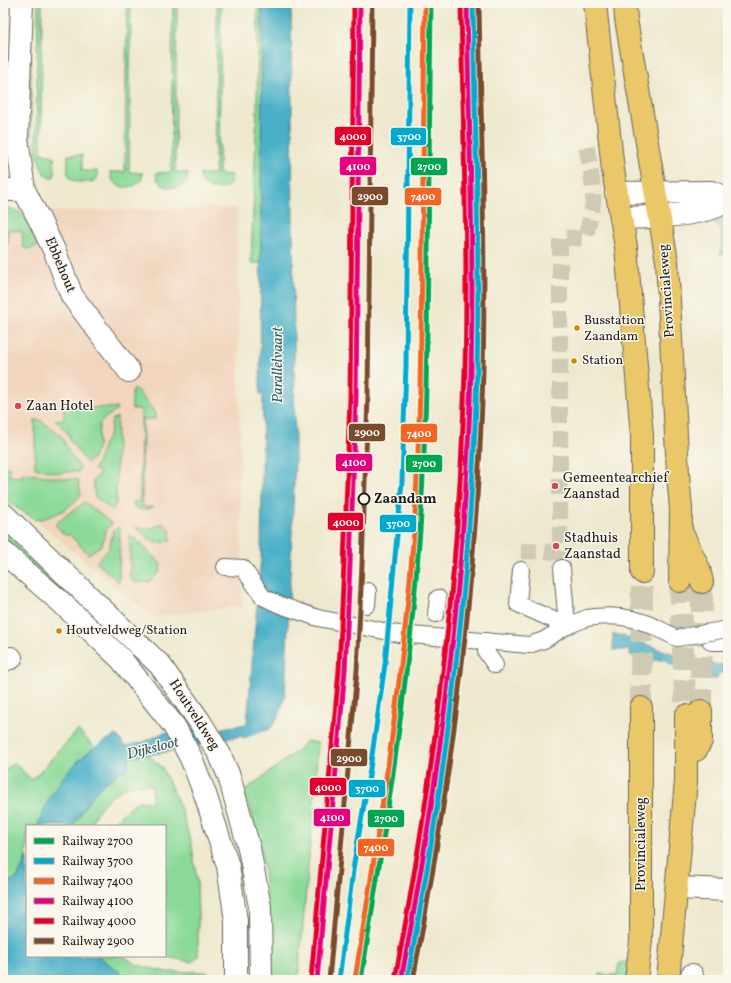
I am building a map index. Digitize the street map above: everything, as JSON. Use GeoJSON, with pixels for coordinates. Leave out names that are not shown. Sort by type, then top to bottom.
{"type":"FeatureCollection","features":[{"type":"Feature","properties":{"kind":"main road"},"geometry":{"type":"LineString","coordinates":[[595,3],[616,193],[626,247],[642,436],[642,572]]}},
{"type":"Feature","properties":{"kind":"main road","name":"Provincialeweg"},"geometry":{"type":"LineString","coordinates":[[625,3],[667,261],[681,509],[680,581]]}},
{"type":"Feature","properties":{"kind":"main road"},"geometry":{"type":"LineString","coordinates":[[681,532],[699,569],[702,582]]}},
{"type":"Feature","properties":{"kind":"main road","name":"Provincialeweg"},"geometry":{"type":"LineString","coordinates":[[636,980],[640,941],[641,708]]}},
{"type":"Feature","properties":{"kind":"main road"},"geometry":{"type":"LineString","coordinates":[[668,980],[686,781],[686,762],[694,713]]}},
{"type":"Feature","properties":{"kind":"street"},"geometry":{"type":"LineString","coordinates":[[13,190],[17,138],[22,3]]}},
{"type":"Feature","properties":{"kind":"street","name":"Ebbehout"},"geometry":{"type":"LineString","coordinates":[[13,190],[40,219],[72,296],[129,371]]}},
{"type":"Feature","properties":{"kind":"street"},"geometry":{"type":"LineString","coordinates":[[616,193],[711,192],[728,200]]}},
{"type":"Feature","properties":{"kind":"street"},"geometry":{"type":"LineString","coordinates":[[621,218],[660,216],[706,210],[728,200]]}},
{"type":"Feature","properties":{"kind":"street","name":"Houtveldweg"},"geometry":{"type":"LineString","coordinates":[[3,514],[160,665],[200,722],[220,755],[229,776],[249,848],[260,907],[261,980]]}},
{"type":"Feature","properties":{"kind":"street","name":"Houtveldweg"},"geometry":{"type":"LineString","coordinates":[[3,552],[62,603],[121,659],[174,726],[191,758],[228,866],[236,921],[236,980]]}},
{"type":"Feature","properties":{"kind":"street"},"geometry":{"type":"LineString","coordinates":[[225,567],[243,568],[263,597],[280,605],[318,618],[398,634],[529,645],[544,640],[567,626],[587,618],[602,615],[621,616],[642,620],[677,638],[693,643],[727,636]]}},
{"type":"Feature","properties":{"kind":"street"},"geometry":{"type":"LineString","coordinates":[[562,568],[567,626]]}},
{"type":"Feature","properties":{"kind":"street"},"geometry":{"type":"LineString","coordinates":[[521,570],[518,604],[567,626]]}},
{"type":"Feature","properties":{"kind":"street"},"geometry":{"type":"LineString","coordinates":[[436,614],[438,598]]}},
{"type":"Feature","properties":{"kind":"street"},"geometry":{"type":"LineString","coordinates":[[486,642],[486,652],[495,665]]}},
{"type":"Feature","properties":{"kind":"street"},"geometry":{"type":"LineString","coordinates":[[677,888],[728,890]]}},
{"type":"Feature","properties":{"kind":"shaded area"},"geometry":{"type":"Polygon","coordinates":[[[237,208],[242,606],[151,617],[3,492],[3,212],[237,208]]]}},
{"type":"Feature","properties":{"kind":"green space"},"geometry":{"type":"Polygon","coordinates":[[[31,3],[31,137],[29,140],[25,138],[31,3]]]}},
{"type":"Feature","properties":{"kind":"green space"},"geometry":{"type":"Polygon","coordinates":[[[38,3],[42,3],[41,153],[54,156],[55,175],[50,178],[44,174],[36,151],[38,3]]]}},
{"type":"Feature","properties":{"kind":"green space"},"geometry":{"type":"Polygon","coordinates":[[[127,3],[131,3],[129,172],[143,173],[141,181],[137,184],[122,187],[114,182],[111,178],[110,172],[125,172],[127,3]]]}},
{"type":"Feature","properties":{"kind":"green space"},"geometry":{"type":"Polygon","coordinates":[[[173,3],[177,3],[175,172],[188,173],[187,182],[173,188],[163,186],[157,179],[156,173],[171,172],[173,3]]]}},
{"type":"Feature","properties":{"kind":"green space"},"geometry":{"type":"Polygon","coordinates":[[[217,3],[221,3],[219,174],[232,175],[231,183],[227,186],[212,189],[204,184],[201,180],[200,174],[215,174],[217,3]]]}},
{"type":"Feature","properties":{"kind":"green space"},"geometry":{"type":"Polygon","coordinates":[[[258,3],[262,3],[261,263],[251,263],[257,110],[258,3]]]}},
{"type":"Feature","properties":{"kind":"green space"},"geometry":{"type":"Polygon","coordinates":[[[68,155],[82,155],[82,171],[97,171],[98,175],[96,180],[86,182],[71,179],[68,173],[68,155]]]}},
{"type":"Feature","properties":{"kind":"green space"},"geometry":{"type":"Polygon","coordinates":[[[3,207],[18,212],[28,220],[37,247],[27,249],[23,247],[22,231],[8,230],[8,244],[3,243],[3,207]]]}},
{"type":"Feature","properties":{"kind":"green space"},"geometry":{"type":"Polygon","coordinates":[[[728,217],[728,255],[720,254],[722,236],[720,229],[714,220],[728,217]]]}},
{"type":"Feature","properties":{"kind":"green space"},"geometry":{"type":"Polygon","coordinates":[[[134,389],[137,390],[156,416],[155,419],[143,419],[142,507],[153,507],[144,510],[135,507],[132,502],[140,501],[141,409],[132,409],[132,392],[134,389]]]}},
{"type":"Feature","properties":{"kind":"green space"},"geometry":{"type":"Polygon","coordinates":[[[64,407],[117,408],[117,410],[106,417],[99,425],[98,446],[93,458],[87,463],[71,442],[68,433],[55,420],[64,419],[64,407]]]}},
{"type":"Feature","properties":{"kind":"green space"},"geometry":{"type":"Polygon","coordinates":[[[117,417],[116,504],[112,510],[95,497],[93,481],[100,473],[94,469],[103,446],[109,436],[112,420],[117,417]]]}},
{"type":"Feature","properties":{"kind":"green space"},"geometry":{"type":"Polygon","coordinates":[[[35,420],[40,420],[62,437],[69,452],[80,468],[78,473],[74,471],[58,473],[35,468],[35,420]]]}},
{"type":"Feature","properties":{"kind":"green space"},"geometry":{"type":"Polygon","coordinates":[[[3,467],[9,467],[10,476],[22,477],[22,473],[78,480],[81,495],[61,512],[50,517],[36,520],[3,499],[3,467]]]}},
{"type":"Feature","properties":{"kind":"green space"},"geometry":{"type":"Polygon","coordinates":[[[85,502],[112,524],[106,530],[102,545],[88,554],[69,534],[66,536],[55,525],[66,515],[85,502]]]}},
{"type":"Feature","properties":{"kind":"green space"},"geometry":{"type":"Polygon","coordinates":[[[163,523],[170,530],[171,541],[155,543],[136,528],[153,528],[163,523]]]}},
{"type":"Feature","properties":{"kind":"green space"},"geometry":{"type":"Polygon","coordinates":[[[3,526],[108,624],[102,630],[3,540],[3,526]]]}},
{"type":"Feature","properties":{"kind":"green space"},"geometry":{"type":"Polygon","coordinates":[[[120,528],[119,582],[96,562],[109,549],[113,531],[120,528]]]}},
{"type":"Feature","properties":{"kind":"green space"},"geometry":{"type":"Polygon","coordinates":[[[130,535],[132,535],[161,564],[160,572],[149,582],[134,582],[130,577],[130,535]]]}},
{"type":"Feature","properties":{"kind":"green space"},"geometry":{"type":"Polygon","coordinates":[[[78,730],[95,748],[76,764],[60,782],[47,803],[38,825],[26,825],[25,862],[14,880],[3,882],[3,772],[15,763],[32,780],[78,730]]]}},
{"type":"Feature","properties":{"kind":"green space"},"geometry":{"type":"Polygon","coordinates":[[[306,741],[318,743],[298,980],[271,980],[265,881],[260,842],[243,792],[297,751],[306,741]]]}},
{"type":"Feature","properties":{"kind":"green space"},"geometry":{"type":"Polygon","coordinates":[[[147,754],[162,767],[181,809],[192,846],[197,881],[198,957],[192,962],[166,957],[166,825],[111,825],[129,807],[139,801],[152,802],[152,786],[133,785],[126,787],[112,795],[101,806],[90,825],[74,825],[91,797],[104,783],[129,767],[128,758],[147,754]]]}},
{"type":"Feature","properties":{"kind":"green space"},"geometry":{"type":"Polygon","coordinates":[[[99,957],[125,957],[138,965],[167,972],[207,972],[207,980],[142,980],[122,974],[99,957]]]}},
{"type":"Feature","properties":{"kind":"green space"},"geometry":{"type":"Polygon","coordinates":[[[630,961],[628,980],[600,980],[600,974],[617,975],[619,963],[630,961]]]}},
{"type":"Feature","properties":{"kind":"water","name":"Parallelvaart"},"geometry":{"type":"Polygon","coordinates":[[[262,3],[291,3],[295,460],[285,696],[279,716],[270,729],[243,738],[242,736],[224,739],[222,728],[247,724],[261,556],[263,394],[260,394],[262,3]]]}},
{"type":"Feature","properties":{"kind":"water"},"geometry":{"type":"Polygon","coordinates":[[[613,634],[624,636],[698,661],[718,665],[728,662],[728,673],[718,673],[717,679],[711,679],[711,671],[691,671],[691,666],[671,665],[667,660],[650,660],[650,655],[630,655],[630,650],[613,650],[613,634]]]}},
{"type":"Feature","properties":{"kind":"water","name":"Dijksloot"},"geometry":{"type":"Polygon","coordinates":[[[208,728],[213,742],[172,751],[128,758],[129,767],[104,783],[91,797],[74,825],[38,825],[43,811],[58,784],[78,761],[90,751],[117,735],[125,746],[144,742],[163,733],[208,728]]]}},
{"type":"Feature","properties":{"kind":"water"},"geometry":{"type":"Polygon","coordinates":[[[26,858],[26,957],[99,957],[122,974],[142,980],[3,980],[3,882],[14,880],[18,877],[26,858]]]}},
{"type":"Feature","properties":{"kind":"tunnel"},"geometry":{"type":"LineString","coordinates":[[521,551],[560,552],[560,237],[585,239],[593,202],[593,188],[586,144]]}},
{"type":"Feature","properties":{"kind":"tunnel"},"geometry":{"type":"LineString","coordinates":[[641,708],[642,572]]}},
{"type":"Feature","properties":{"kind":"tunnel"},"geometry":{"type":"LineString","coordinates":[[680,581],[686,716]]}},
{"type":"Feature","properties":{"kind":"tunnel"},"geometry":{"type":"LineString","coordinates":[[701,711],[702,582]]}},
{"type":"Feature","properties":{"kind":"rail line","name":"4000"},"geometry":{"type":"LineString","coordinates":[[311,979],[339,670],[344,564],[350,398],[354,3]]}},
{"type":"Feature","properties":{"kind":"rail line","name":"4100"},"geometry":{"type":"LineString","coordinates":[[317,980],[345,670],[350,564],[356,398],[360,3]]}},
{"type":"Feature","properties":{"kind":"rail line","name":"2900"},"geometry":{"type":"LineString","coordinates":[[329,980],[357,671],[362,565],[368,398],[372,3]]}},
{"type":"Feature","properties":{"kind":"rail line","name":"3700"},"geometry":{"type":"LineString","coordinates":[[339,980],[354,863],[370,769],[385,664],[402,482],[406,365],[410,3]]}},
{"type":"Feature","properties":{"kind":"rail line","name":"7400"},"geometry":{"type":"LineString","coordinates":[[355,979],[397,699],[404,643],[414,530],[421,358],[425,3]]}},
{"type":"Feature","properties":{"kind":"rail line","name":"2700"},"geometry":{"type":"LineString","coordinates":[[361,980],[403,699],[410,643],[420,530],[427,358],[431,3]]}},
{"type":"Feature","properties":{"kind":"rail line","name":"4000"},"geometry":{"type":"LineString","coordinates":[[395,979],[420,836],[441,692],[449,619],[461,475],[466,302],[461,3]]}},
{"type":"Feature","properties":{"kind":"rail line","name":"4100"},"geometry":{"type":"LineString","coordinates":[[401,980],[426,837],[447,693],[455,620],[467,476],[472,303],[467,3]]}},
{"type":"Feature","properties":{"kind":"rail line","name":"3700"},"geometry":{"type":"LineString","coordinates":[[407,980],[432,837],[453,693],[461,620],[473,476],[478,303],[473,3]]}},
{"type":"Feature","properties":{"kind":"rail line","name":"2900"},"geometry":{"type":"LineString","coordinates":[[413,980],[438,837],[459,693],[467,620],[479,476],[484,303],[479,3]]}},
{"type":"Feature","properties":{"kind":"place","name":"Busstation Zaandam"},"geometry":{"type":"Point","coordinates":[577,328]}},
{"type":"Feature","properties":{"kind":"place","name":"Station"},"geometry":{"type":"Point","coordinates":[574,361]}},
{"type":"Feature","properties":{"kind":"place","name":"Zaan Hotel"},"geometry":{"type":"Point","coordinates":[18,406]}},
{"type":"Feature","properties":{"kind":"place","name":"Gemeentearchief Zaanstad"},"geometry":{"type":"Point","coordinates":[555,486]}},
{"type":"Feature","properties":{"kind":"place","name":"Zaandam"},"geometry":{"type":"Point","coordinates":[364,499]}},
{"type":"Feature","properties":{"kind":"place","name":"Stadhuis Zaanstad"},"geometry":{"type":"Point","coordinates":[556,546]}},
{"type":"Feature","properties":{"kind":"place","name":"Houtveldweg/Station"},"geometry":{"type":"Point","coordinates":[59,631]}}]}
